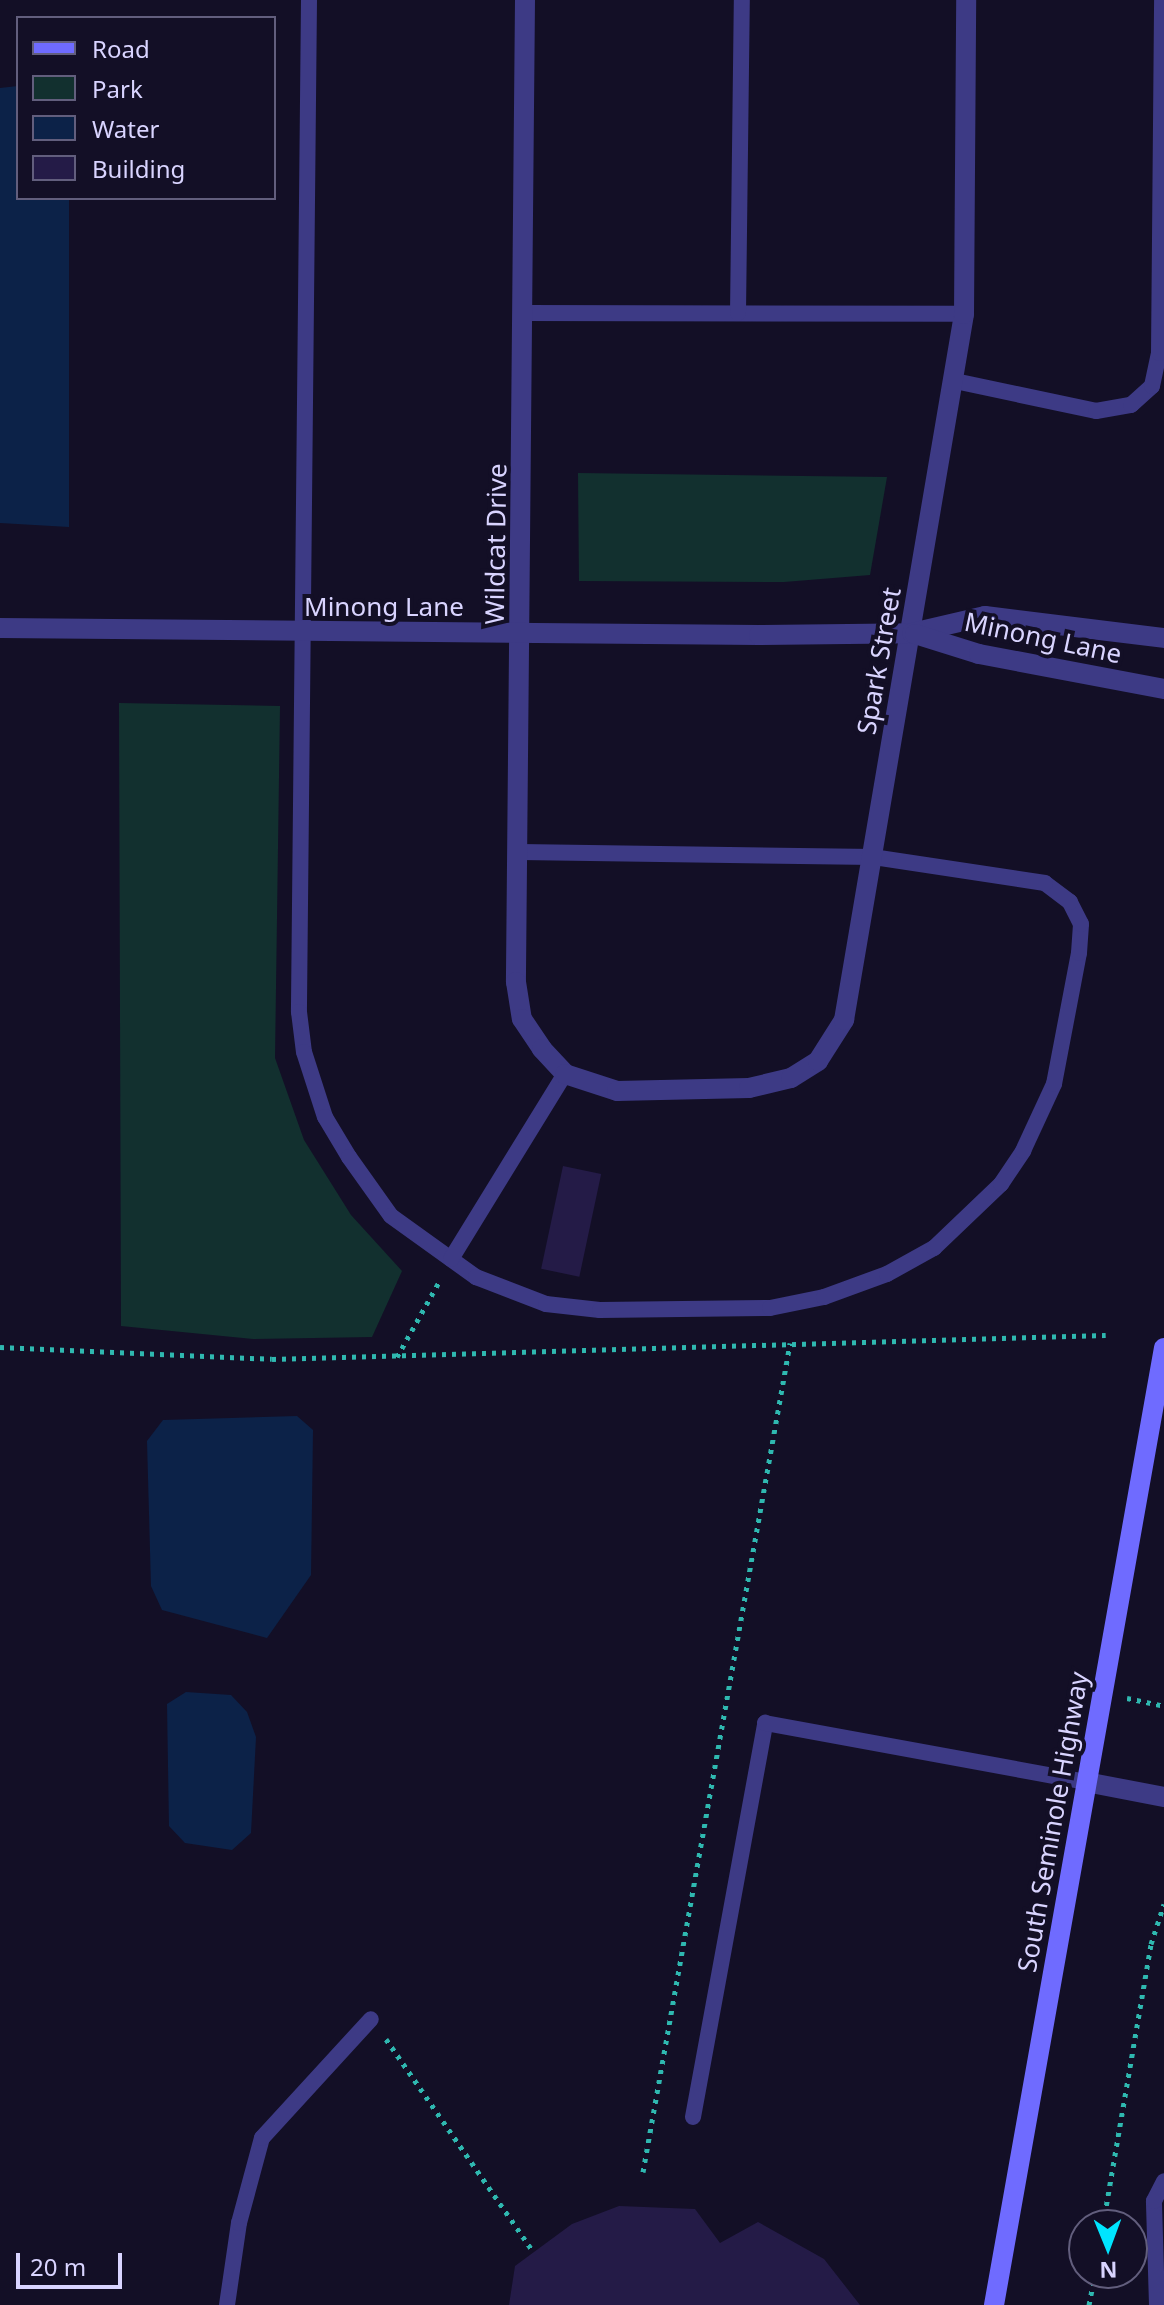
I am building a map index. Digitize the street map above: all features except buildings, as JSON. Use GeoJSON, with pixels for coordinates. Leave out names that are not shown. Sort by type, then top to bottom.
{"type":"FeatureCollection","features":[{"type":"Feature","properties":{"kind":"street","name":"Wildcat Drive"},"geometry":{"type":"LineString","coordinates":[[525,0],[520,852],[516,982],[522,1019],[565,1074]]}},
{"type":"Feature","properties":{"kind":"street","name":"Spark Street"},"geometry":{"type":"LineString","coordinates":[[565,1074],[617,1091],[749,1088],[791,1078],[818,1061],[844,1020],[964,314],[966,0]]}},
{"type":"Feature","properties":{"kind":"street","name":"Minong Lane"},"geometry":{"type":"LineString","coordinates":[[0,628],[521,635],[912,633],[1006,617],[1164,638]]}},
{"type":"Feature","properties":{"kind":"street","name":"Minong Lane"},"geometry":{"type":"LineString","coordinates":[[912,633],[979,654],[1164,689]]}},
{"type":"Feature","properties":{"kind":"street","name":"South Seminole Highway"},"geometry":{"type":"LineString","coordinates":[[994,2305],[1164,1348]]}},
{"type":"Feature","properties":{"kind":"street"},"geometry":{"type":"LineString","coordinates":[[1086,1782],[1164,1797]]}},
{"type":"Feature","properties":{"kind":"lane"},"geometry":{"type":"LineString","coordinates":[[309,0],[299,1012],[304,1052],[325,1117],[366,1183],[391,1216],[451,1259],[500,1289],[546,1304],[600,1310],[770,1308],[824,1297],[887,1274],[934,1248],[1001,1184],[1023,1151],[1054,1084],[1081,924],[1070,902],[1045,883],[874,857],[520,852]]}},
{"type":"Feature","properties":{"kind":"lane"},"geometry":{"type":"LineString","coordinates":[[738,313],[742,0]]}},
{"type":"Feature","properties":{"kind":"lane"},"geometry":{"type":"LineString","coordinates":[[955,381],[1096,411],[1131,405],[1152,386],[1159,353],[1162,0]]}},
{"type":"Feature","properties":{"kind":"lane"},"geometry":{"type":"LineString","coordinates":[[524,313],[964,314]]}},
{"type":"Feature","properties":{"kind":"lane"},"geometry":{"type":"LineString","coordinates":[[451,1259],[565,1074]]}},
{"type":"Feature","properties":{"kind":"lane"},"geometry":{"type":"LineString","coordinates":[[693,2117],[765,1723],[1086,1782]]}},
{"type":"Feature","properties":{"kind":"lane"},"geometry":{"type":"LineString","coordinates":[[227,2305],[239,2223],[262,2138],[371,2019]]}},
{"type":"Feature","properties":{"kind":"lane"},"geometry":{"type":"LineString","coordinates":[[1157,2305],[1154,2201],[1164,2181]]}},
{"type":"Feature","properties":{"kind":"path"},"geometry":{"type":"LineString","coordinates":[[396,1357],[451,1259]]}},
{"type":"Feature","properties":{"kind":"path"},"geometry":{"type":"LineString","coordinates":[[0,1347],[153,1350],[272,1359],[1106,1335]]}},
{"type":"Feature","properties":{"kind":"path"},"geometry":{"type":"LineString","coordinates":[[643,2172],[790,1343]]}},
{"type":"Feature","properties":{"kind":"path"},"geometry":{"type":"LineString","coordinates":[[1103,1693],[1164,1706]]}},
{"type":"Feature","properties":{"kind":"path"},"geometry":{"type":"LineString","coordinates":[[1106,2209],[1151,1944],[1164,1904]]}},
{"type":"Feature","properties":{"kind":"path"},"geometry":{"type":"LineString","coordinates":[[371,2019],[533,2251]]}},
{"type":"Feature","properties":{"kind":"green space"},"geometry":{"type":"Polygon","coordinates":[[[578,473],[887,477],[870,575],[784,582],[579,581],[578,473]]]}},
{"type":"Feature","properties":{"kind":"green space"},"geometry":{"type":"Polygon","coordinates":[[[119,703],[280,706],[275,1058],[304,1140],[351,1215],[402,1271],[372,1337],[253,1339],[121,1326],[119,703]]]}},
{"type":"Feature","properties":{"kind":"water"},"geometry":{"type":"Polygon","coordinates":[[[16,86],[16,200],[69,200],[69,527],[0,523],[0,88],[16,86]]]}},
{"type":"Feature","properties":{"kind":"water"},"geometry":{"type":"Polygon","coordinates":[[[297,1416],[313,1430],[311,1575],[267,1638],[162,1610],[151,1586],[147,1441],[163,1420],[297,1416]]]}},
{"type":"Feature","properties":{"kind":"water"},"geometry":{"type":"Polygon","coordinates":[[[186,1692],[231,1695],[247,1712],[256,1737],[251,1833],[232,1850],[185,1843],[169,1826],[167,1704],[186,1692]]]}}]}
